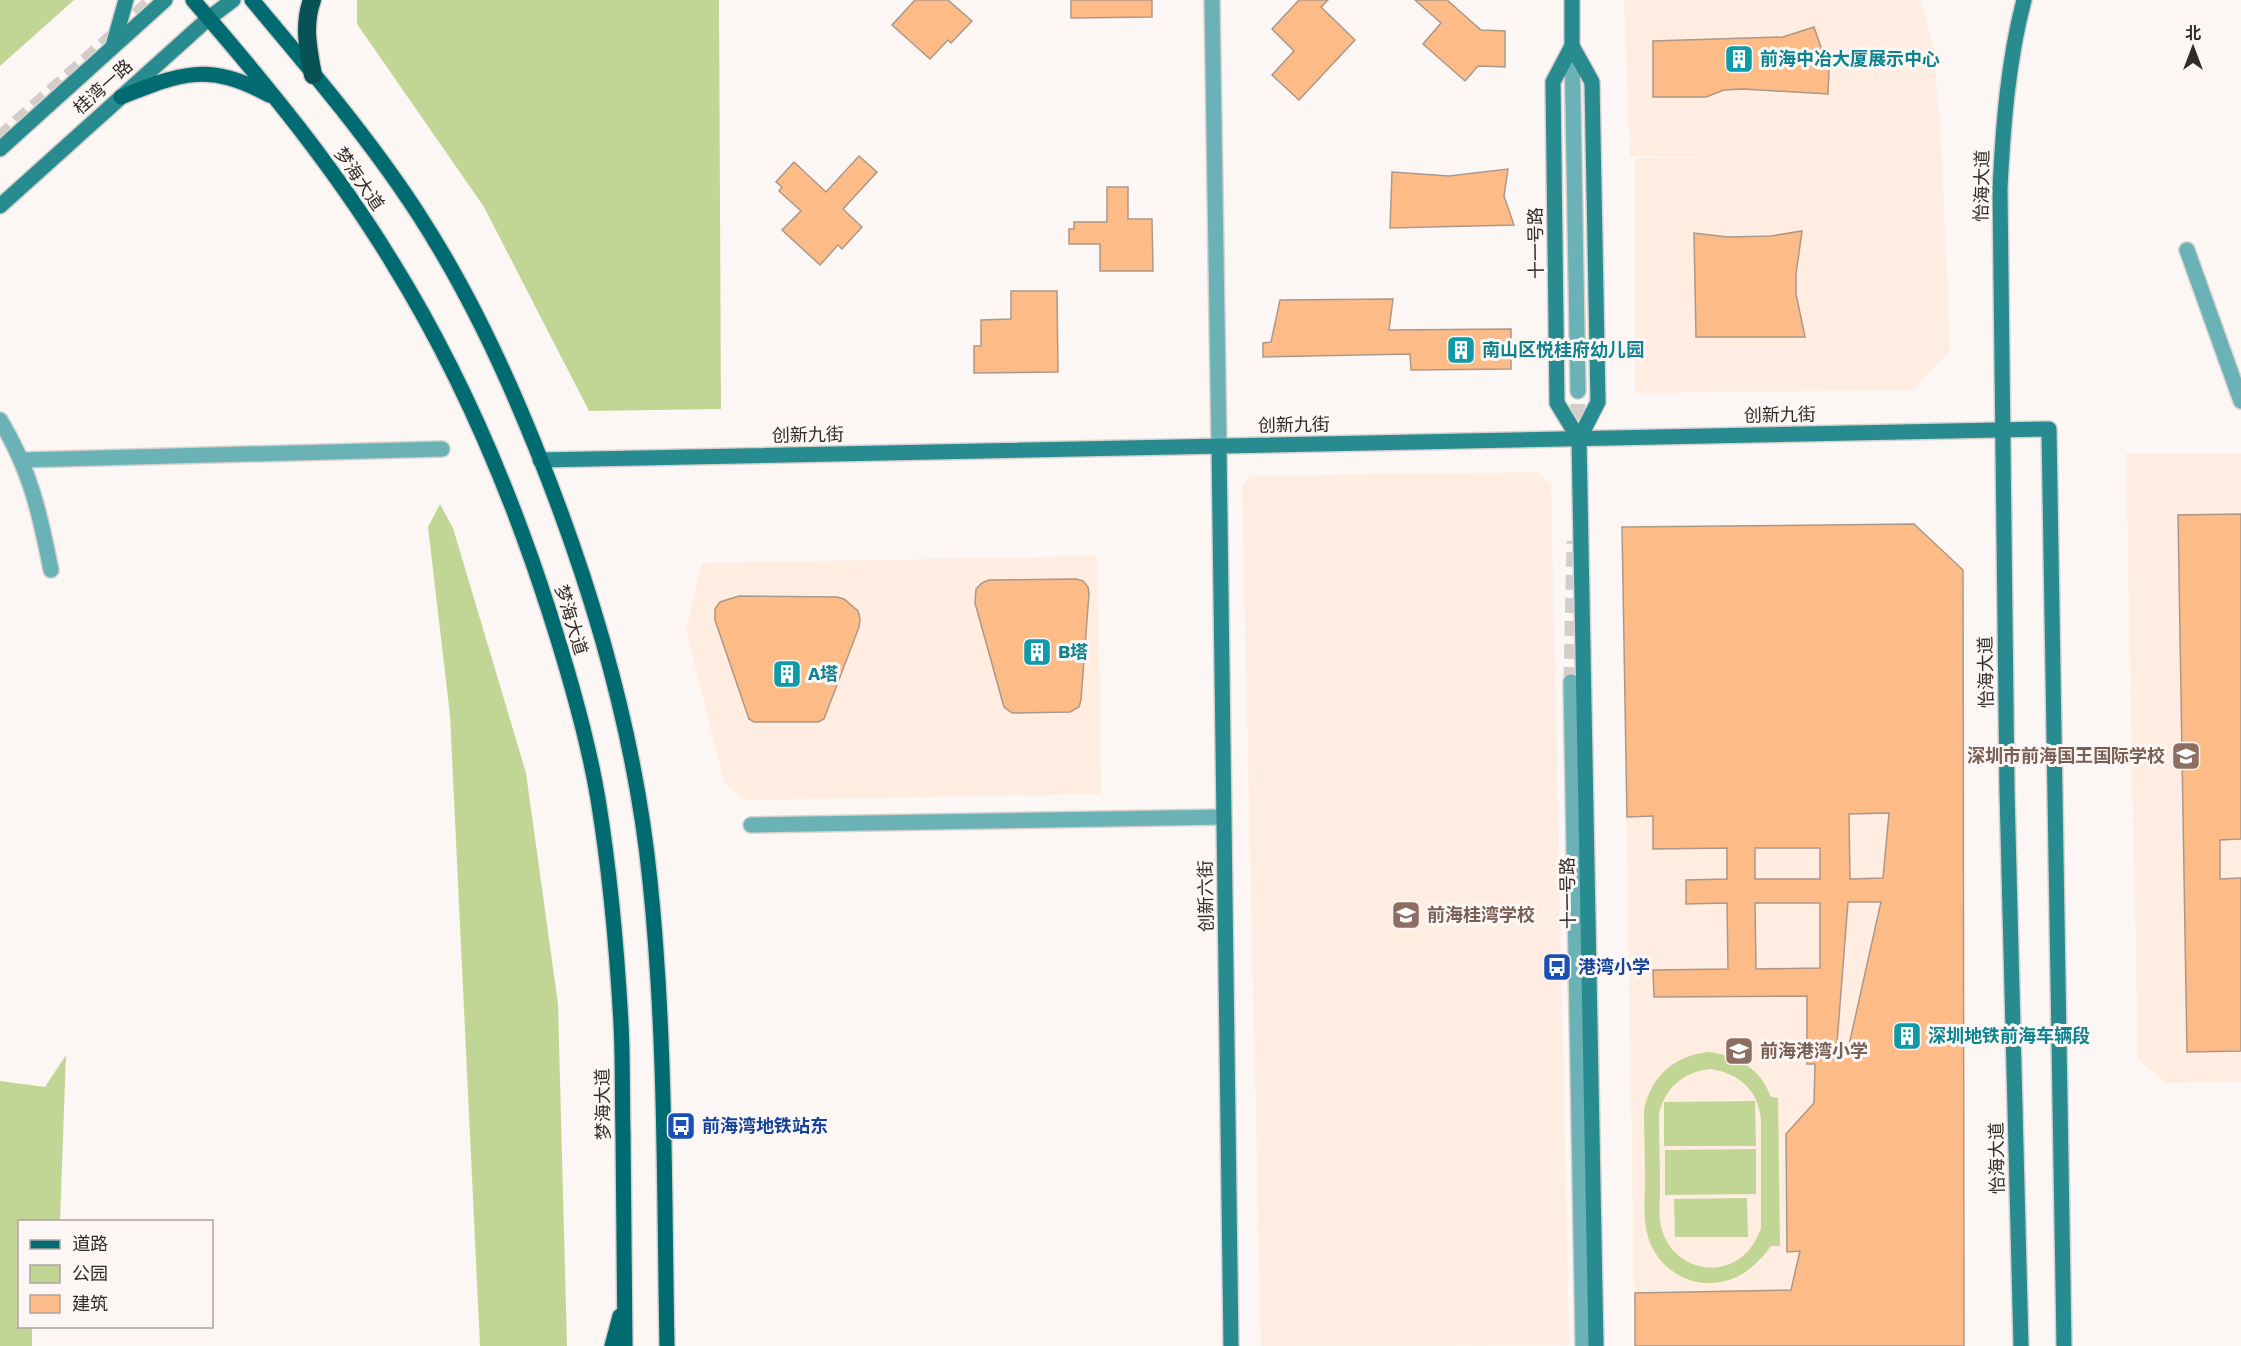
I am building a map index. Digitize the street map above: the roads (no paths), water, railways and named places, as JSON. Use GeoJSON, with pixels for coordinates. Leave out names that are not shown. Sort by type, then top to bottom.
{"type":"FeatureCollection","features":[{"type":"Feature","properties":{"kind":"highway"},"geometry":{"type":"LineString","coordinates":[[312,0],[308,12],[307,41],[314,75]]}},
{"type":"Feature","properties":{"kind":"main road","name":"梦海大道"},"geometry":{"type":"LineString","coordinates":[[193,0],[276,99],[332,172],[392,261],[448,362],[495,461],[535,568],[584,733],[597,795],[616,944],[622,1028],[625,1346]]}},
{"type":"Feature","properties":{"kind":"main road","name":"梦海大道"},"geometry":{"type":"LineString","coordinates":[[252,0],[370,143],[406,196],[473,306],[509,381],[569,531],[599,627],[624,722],[649,868],[660,1041],[667,1346]]}},
{"type":"Feature","properties":{"kind":"main road"},"geometry":{"type":"LineString","coordinates":[[121,97],[165,79],[202,74],[235,79],[276,99]]}},
{"type":"Feature","properties":{"kind":"main road"},"geometry":{"type":"LineString","coordinates":[[612,1346],[625,1299]]}},
{"type":"Feature","properties":{"kind":"street"},"geometry":{"type":"LineString","coordinates":[[112,48],[126,0]]}},
{"type":"Feature","properties":{"kind":"street","name":"桂湾一路"},"geometry":{"type":"LineString","coordinates":[[0,149],[165,0]]}},
{"type":"Feature","properties":{"kind":"street","name":"桂湾一路"},"geometry":{"type":"LineString","coordinates":[[0,206],[209,18],[233,0]]}},
{"type":"Feature","properties":{"kind":"street"},"geometry":{"type":"LineString","coordinates":[[1212,0],[1219,446]]}},
{"type":"Feature","properties":{"kind":"street","name":"十一号路"},"geometry":{"type":"LineString","coordinates":[[1572,0],[1572,46],[1553,82],[1557,403],[1579,439]]}},
{"type":"Feature","properties":{"kind":"street","name":"怡海大道"},"geometry":{"type":"LineString","coordinates":[[2021,1346],[2007,791],[2000,189],[2002,144],[2018,24],[2024,0]]}},
{"type":"Feature","properties":{"kind":"street"},"geometry":{"type":"LineString","coordinates":[[1572,46],[1578,391]]}},
{"type":"Feature","properties":{"kind":"street","name":"十一号路"},"geometry":{"type":"LineString","coordinates":[[1572,46],[1592,82],[1598,402],[1579,439],[1596,1346]]}},
{"type":"Feature","properties":{"kind":"street"},"geometry":{"type":"LineString","coordinates":[[2187,250],[2241,401]]}},
{"type":"Feature","properties":{"kind":"street"},"geometry":{"type":"LineString","coordinates":[[0,420],[22,460],[39,512],[51,570]]}},
{"type":"Feature","properties":{"kind":"street","name":"创新九街"},"geometry":{"type":"LineString","coordinates":[[540,460],[2049,429],[2064,1346]]}},
{"type":"Feature","properties":{"kind":"street","name":"创新六街"},"geometry":{"type":"LineString","coordinates":[[1219,446],[1231,1346]]}},
{"type":"Feature","properties":{"kind":"street"},"geometry":{"type":"LineString","coordinates":[[22,460],[442,449]]}},
{"type":"Feature","properties":{"kind":"street"},"geometry":{"type":"LineString","coordinates":[[1571,682],[1583,1346]]}},
{"type":"Feature","properties":{"kind":"street"},"geometry":{"type":"LineString","coordinates":[[751,825],[1224,817]]}},
{"type":"Feature","properties":{"kind":"tunnel"},"geometry":{"type":"LineString","coordinates":[[0,138],[153,0]]}},
{"type":"Feature","properties":{"kind":"tunnel"},"geometry":{"type":"LineString","coordinates":[[1577,442],[1578,391]]}},
{"type":"Feature","properties":{"kind":"tunnel"},"geometry":{"type":"LineString","coordinates":[[1571,682],[1574,541]]}},
{"type":"Feature","properties":{"kind":"place","name":"前海中冶大厦展示中心"},"geometry":{"type":"Point","coordinates":[1739,59]}},
{"type":"Feature","properties":{"kind":"place","name":"南山区悦桂府幼儿园"},"geometry":{"type":"Point","coordinates":[1461,350]}},
{"type":"Feature","properties":{"kind":"place","name":"B塔"},"geometry":{"type":"Point","coordinates":[1037,652]}},
{"type":"Feature","properties":{"kind":"place","name":"A塔"},"geometry":{"type":"Point","coordinates":[787,674]}},
{"type":"Feature","properties":{"kind":"place","name":"深圳市前海国王国际学校"},"geometry":{"type":"Point","coordinates":[2186,756]}},
{"type":"Feature","properties":{"kind":"place","name":"前海桂湾学校"},"geometry":{"type":"Point","coordinates":[1406,915]}},
{"type":"Feature","properties":{"kind":"place","name":"港湾小学"},"geometry":{"type":"Point","coordinates":[1557,967]}},
{"type":"Feature","properties":{"kind":"place","name":"深圳地铁前海车辆段"},"geometry":{"type":"Point","coordinates":[1907,1036]}},
{"type":"Feature","properties":{"kind":"place","name":"前海港湾小学"},"geometry":{"type":"Point","coordinates":[1739,1051]}},
{"type":"Feature","properties":{"kind":"place","name":"前海湾地铁站东"},"geometry":{"type":"Point","coordinates":[681,1126]}}]}
